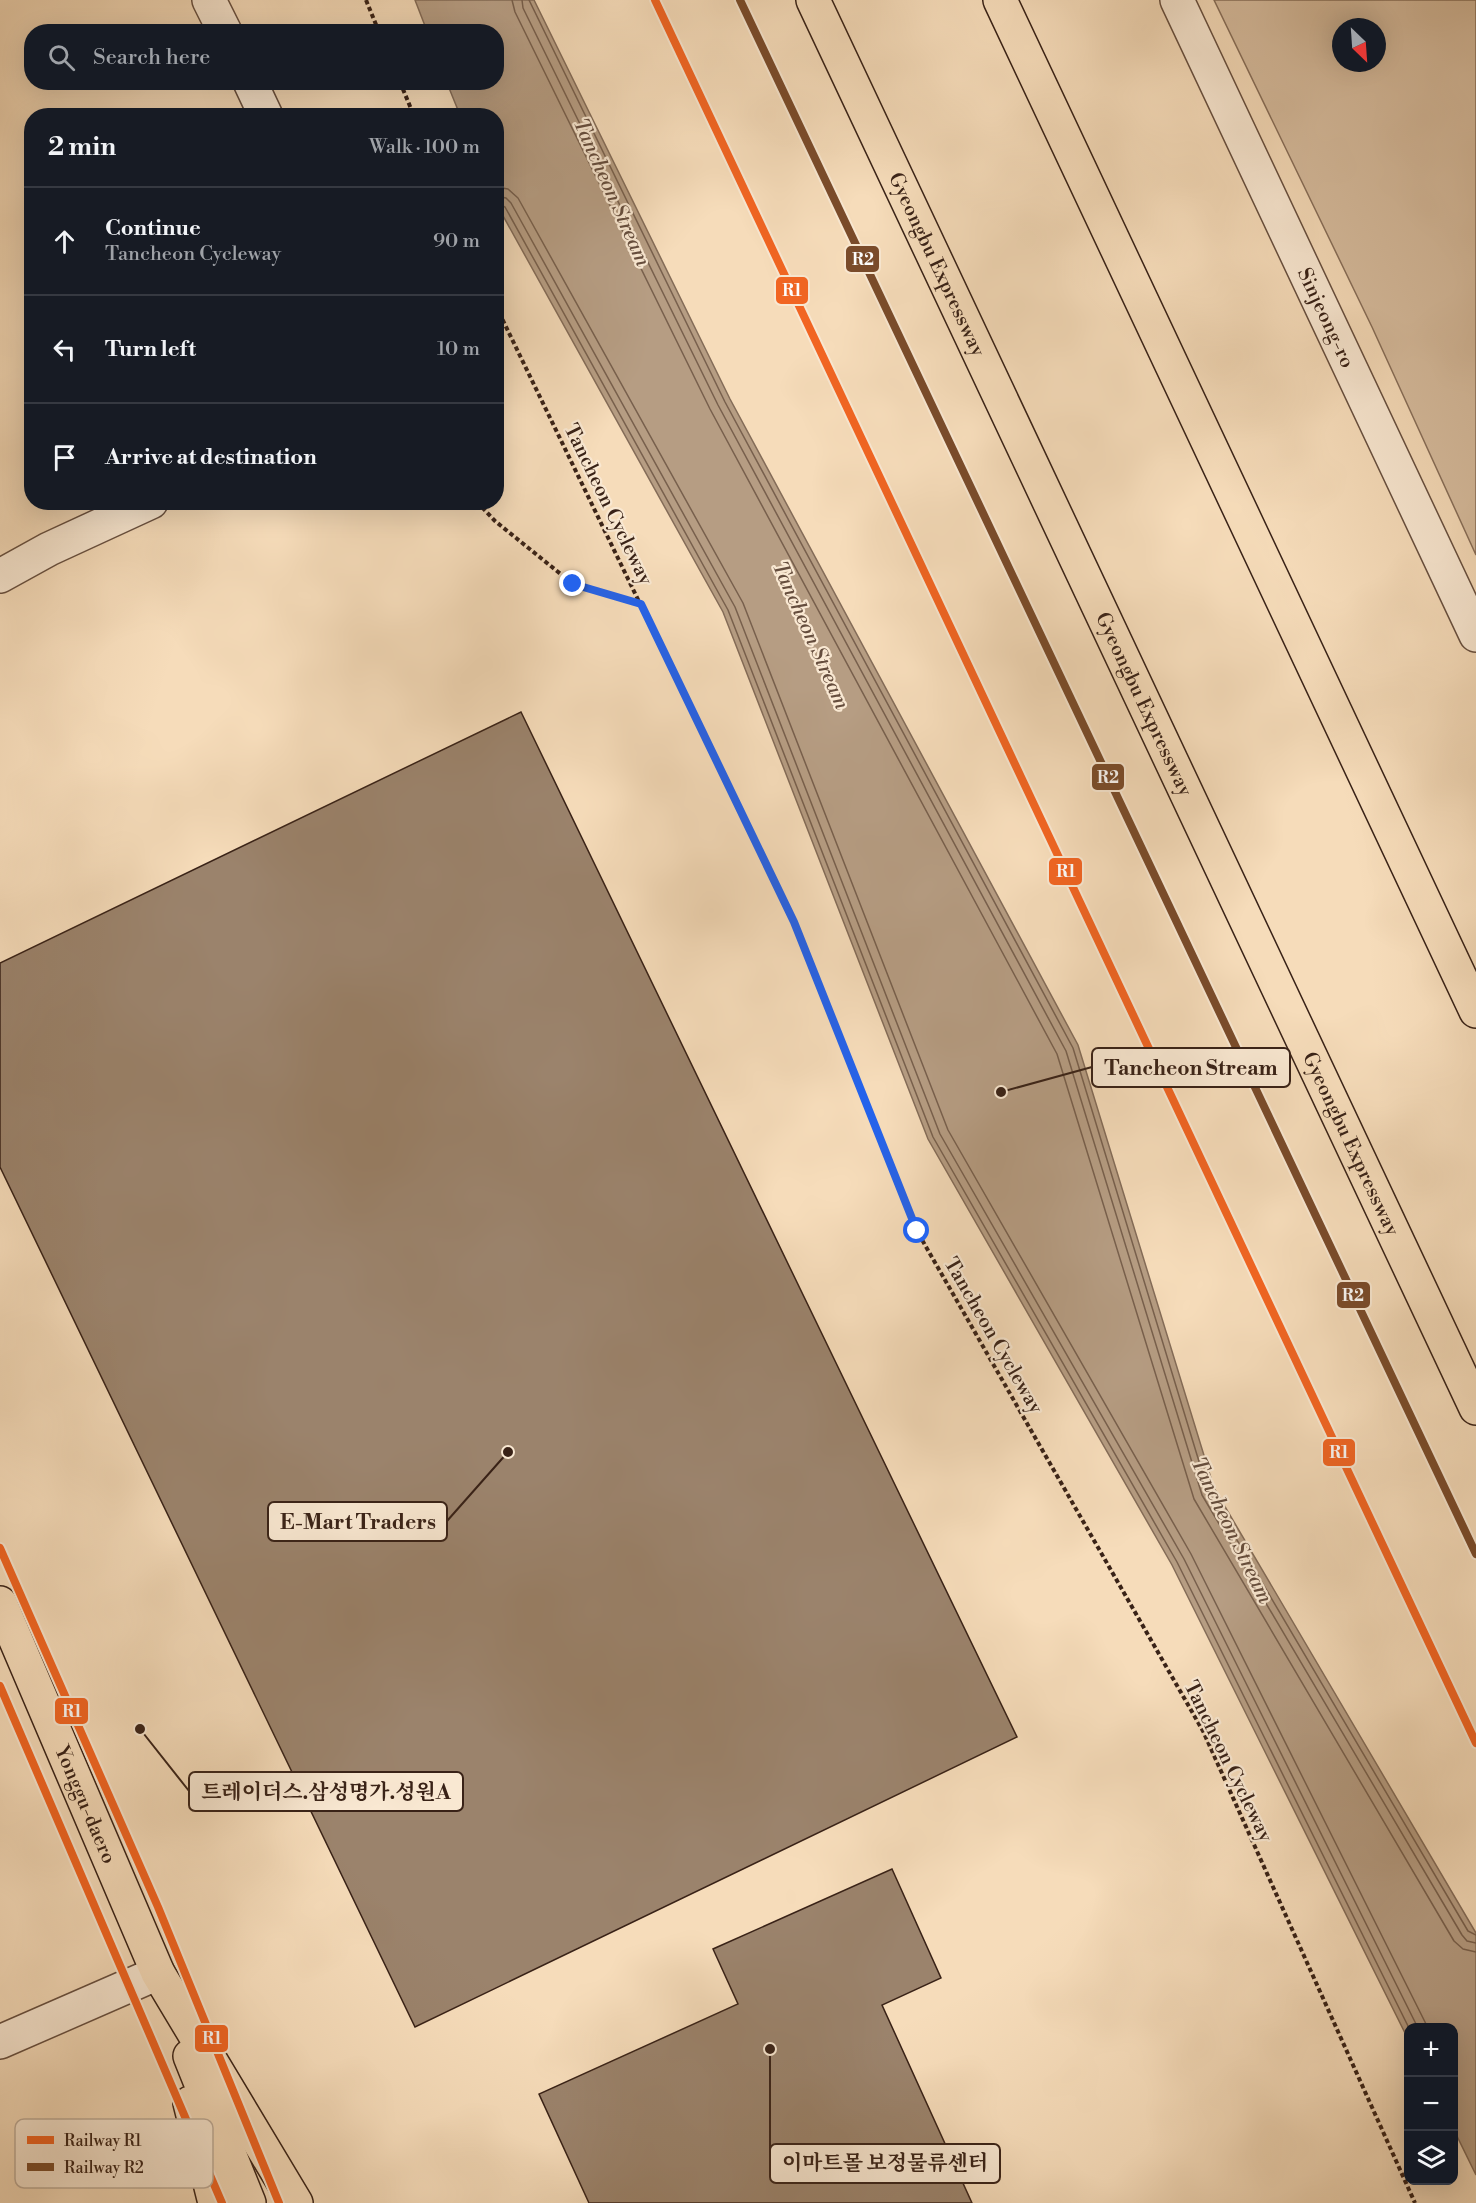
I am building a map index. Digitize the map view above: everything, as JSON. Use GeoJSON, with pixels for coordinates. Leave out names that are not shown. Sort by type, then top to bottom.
{"type":"FeatureCollection","features":[{"type":"Feature","properties":{"kind":"main road","name":"Gyeongbu Expressway"},"geometry":{"type":"LineString","coordinates":[[813,0],[1476,1408]]}},
{"type":"Feature","properties":{"kind":"main road"},"geometry":{"type":"LineString","coordinates":[[1000,0],[1476,1011]]}},
{"type":"Feature","properties":{"kind":"main road","name":"Yonggu-daero"},"geometry":{"type":"LineString","coordinates":[[0,1603],[158,1973],[296,2203]]}},
{"type":"Feature","properties":{"kind":"main road"},"geometry":{"type":"LineString","coordinates":[[158,1973],[249,2203]]}},
{"type":"Feature","properties":{"kind":"main road","name":"Yonggu-daero"},"geometry":{"type":"LineString","coordinates":[[158,1973],[194,2119]]}},
{"type":"Feature","properties":{"kind":"main road","name":"Yonggu-daero"},"geometry":{"type":"LineString","coordinates":[[211,2188],[215,2203]]}},
{"type":"Feature","properties":{"kind":"street"},"geometry":{"type":"LineString","coordinates":[[209,0],[221,24]]}},
{"type":"Feature","properties":{"kind":"street","name":"Sinjeong-ro"},"geometry":{"type":"LineString","coordinates":[[1177,0],[1476,635]]}},
{"type":"Feature","properties":{"kind":"street"},"geometry":{"type":"LineString","coordinates":[[254,90],[262,108]]}},
{"type":"Feature","properties":{"kind":"street"},"geometry":{"type":"LineString","coordinates":[[0,576],[49,549],[134,510]]}},
{"type":"Feature","properties":{"kind":"street"},"geometry":{"type":"LineString","coordinates":[[0,2042],[158,1973]]}},
{"type":"Feature","properties":{"kind":"path"},"geometry":{"type":"LineString","coordinates":[[366,0],[376,24]]}},
{"type":"Feature","properties":{"kind":"path"},"geometry":{"type":"LineString","coordinates":[[403,90],[411,108]]}},
{"type":"Feature","properties":{"kind":"path","name":"Tancheon Cycleway"},"geometry":{"type":"LineString","coordinates":[[504,322],[794,922],[917,1231],[1203,1731],[1415,2203]]}},
{"type":"Feature","properties":{"kind":"path"},"geometry":{"type":"LineString","coordinates":[[485,510],[573,584],[641,604]]}},
{"type":"Feature","properties":{"kind":"shaded area"},"geometry":{"type":"Polygon","coordinates":[[[1214,0],[1476,0],[1476,555],[1372,327],[1214,0]]]}},
{"type":"Feature","properties":{"kind":"water","name":"Tancheon Stream"},"geometry":{"type":"Polygon","coordinates":[[[415,0],[534,0],[730,399],[1078,1045],[1214,1488],[1476,1933],[1476,2175],[1458,2138],[1458,2023],[1404,2023],[1404,2031],[1172,1565],[928,1139],[723,612],[504,218],[504,108],[457,108],[450,90],[504,90],[504,24],[424,24],[415,0]]]}},
{"type":"Feature","properties":{"kind":"building"},"geometry":{"type":"Polygon","coordinates":[[[521,712],[1017,1737],[415,2027],[0,1167],[0,963],[521,712]]]}},
{"type":"Feature","properties":{"kind":"building"},"geometry":{"type":"Polygon","coordinates":[[[892,1869],[941,1978],[882,2005],[972,2203],[589,2203],[539,2094],[738,2004],[713,1949],[892,1869]]]}},
{"type":"Feature","properties":{"kind":"rail line","name":"R1"},"geometry":{"type":"LineString","coordinates":[[655,0],[1476,1743]]}},
{"type":"Feature","properties":{"kind":"rail line","name":"R2"},"geometry":{"type":"LineString","coordinates":[[740,0],[1476,1554]]}},
{"type":"Feature","properties":{"kind":"rail line","name":"R1"},"geometry":{"type":"LineString","coordinates":[[0,1548],[158,1907],[279,2203]]}},
{"type":"Feature","properties":{"kind":"rail line","name":"R1"},"geometry":{"type":"LineString","coordinates":[[0,1686],[186,2119]]}},
{"type":"Feature","properties":{"kind":"rail line","name":"R1"},"geometry":{"type":"LineString","coordinates":[[213,2182],[222,2203]]}},
{"type":"Feature","properties":{"kind":"place","name":"Tancheon Stream"},"geometry":{"type":"Point","coordinates":[1001,1092]}},
{"type":"Feature","properties":{"kind":"place","name":"E-Mart Traders"},"geometry":{"type":"Point","coordinates":[508,1452]}},
{"type":"Feature","properties":{"kind":"place","name":"트레이더스.삼성명가.성원A"},"geometry":{"type":"Point","coordinates":[140,1729]}},
{"type":"Feature","properties":{"kind":"place","name":"이마트몰 보정물류센터"},"geometry":{"type":"Point","coordinates":[770,2049]}},
{"type":"Feature","properties":{"kind":"route"},"geometry":{"type":"LineString","coordinates":[[573,584],[641,604],[794,922],[917,1231]]}}]}
